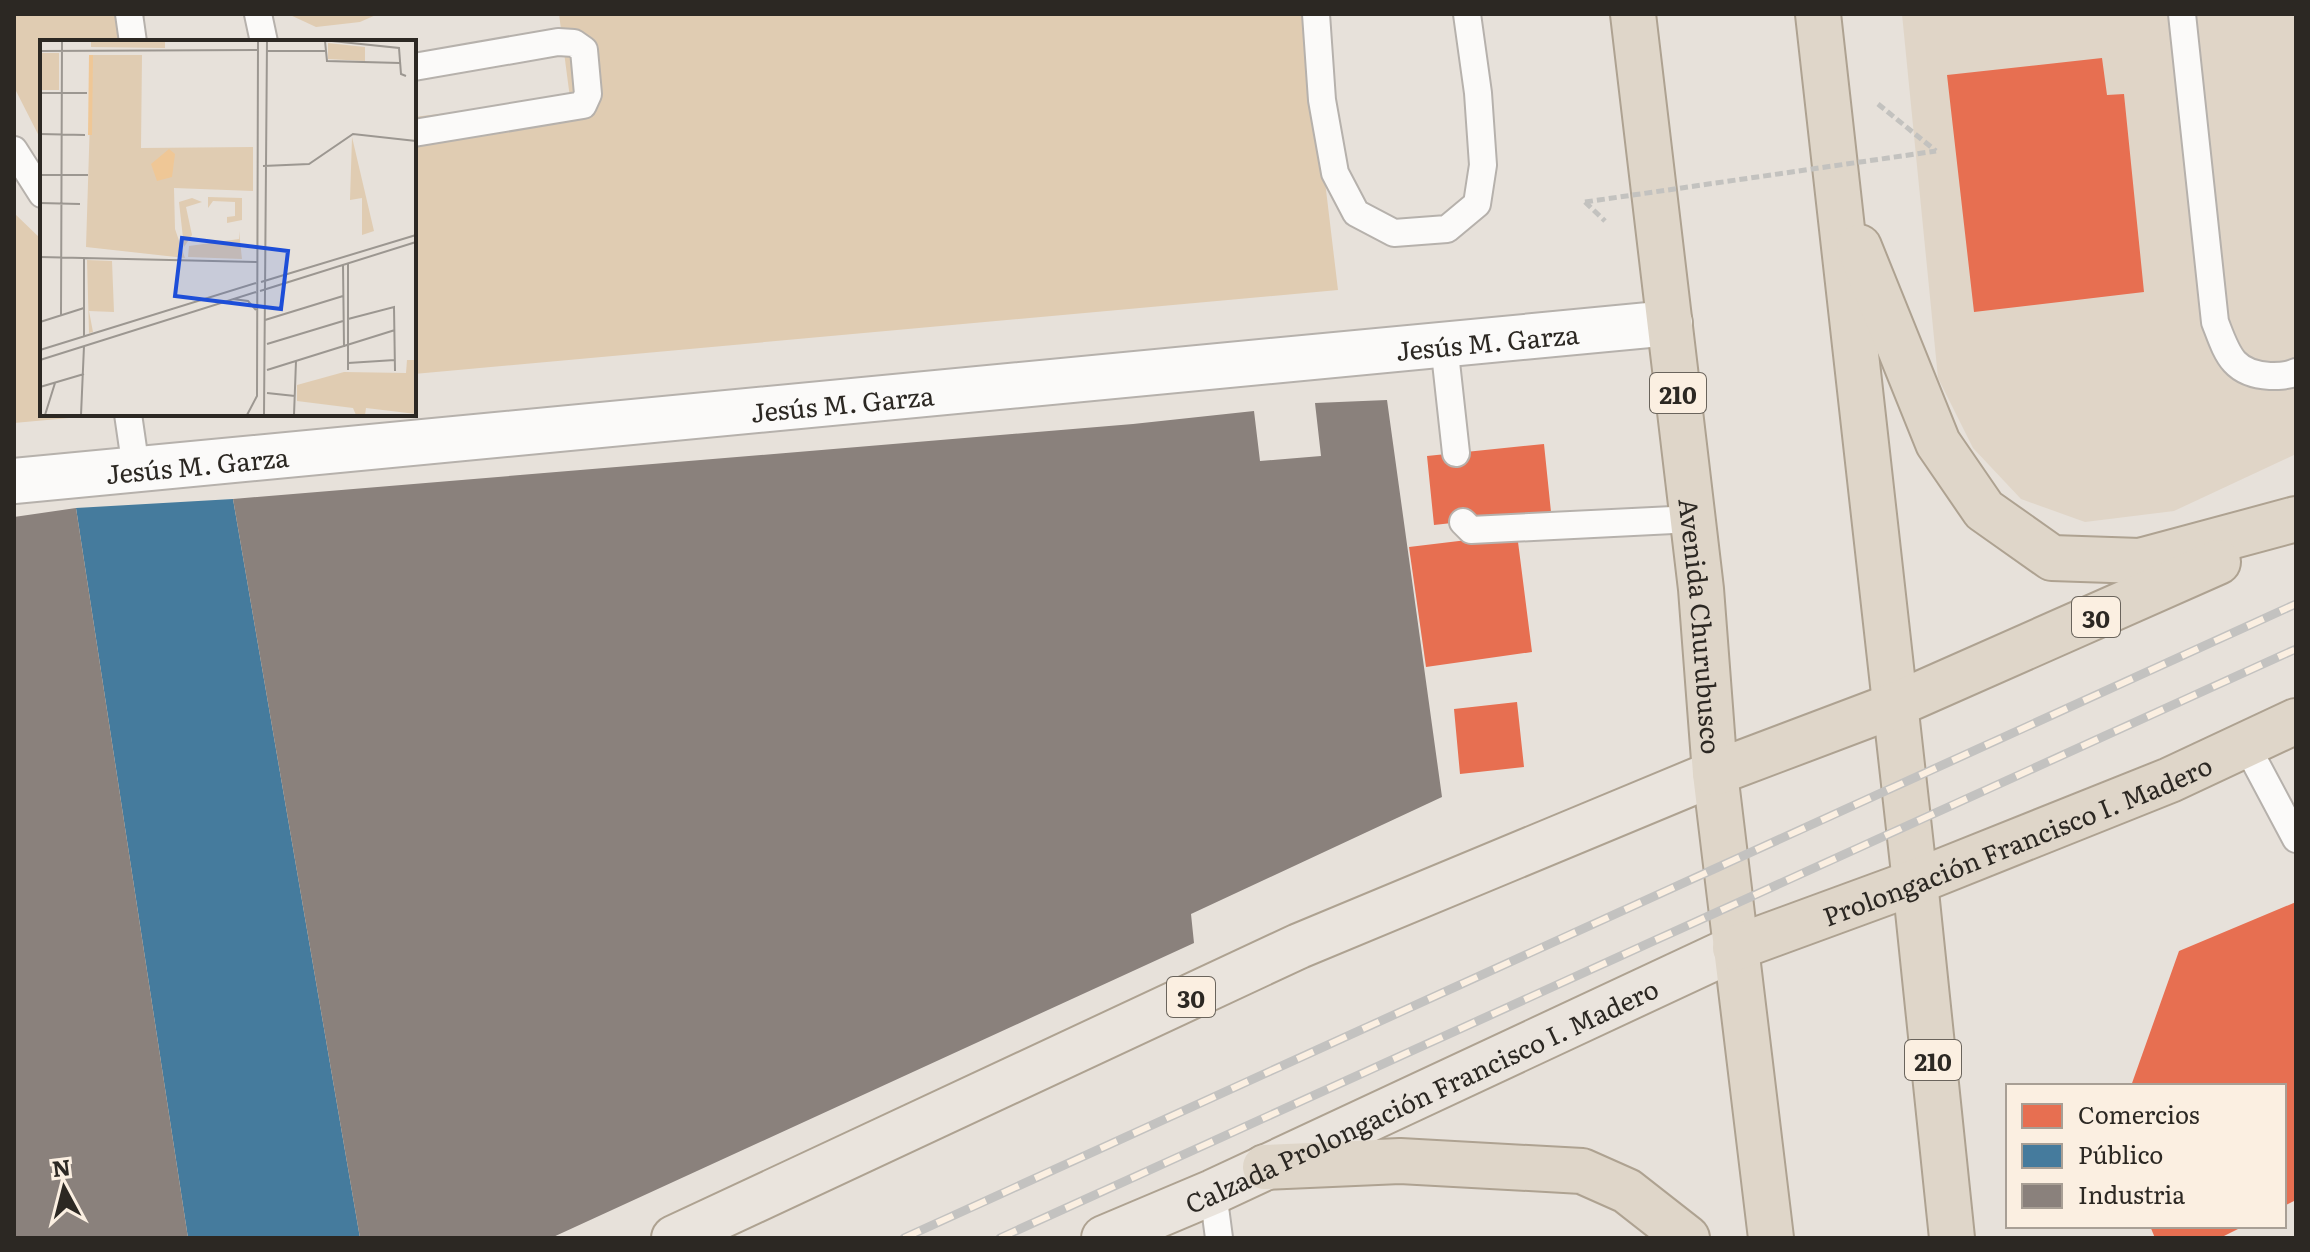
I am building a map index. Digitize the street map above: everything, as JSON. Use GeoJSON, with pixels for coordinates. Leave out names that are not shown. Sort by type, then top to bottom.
{"type":"FeatureCollection","features":[{"type":"Feature","properties":{"kind":"highway","name":"Avenida Churubusco"},"geometry":{"type":"LineString","coordinates":[[1633,14],[1693,519],[1715,773],[1771,1238]]}},
{"type":"Feature","properties":{"kind":"highway","name":"210"},"geometry":{"type":"LineString","coordinates":[[1818,14],[1952,1238]]}},
{"type":"Feature","properties":{"kind":"highway"},"geometry":{"type":"LineString","coordinates":[[1839,196],[1938,443],[1984,510],[2052,558],[2140,561],[2296,519]]}},
{"type":"Feature","properties":{"kind":"highway","name":"30"},"geometry":{"type":"LineString","coordinates":[[1715,773],[1895,705],[2296,527]]}},
{"type":"Feature","properties":{"kind":"highway","name":"Prolongación Francisco I. Madero"},"geometry":{"type":"LineString","coordinates":[[1735,948],[1915,882],[2170,780],[2296,721]]}},
{"type":"Feature","properties":{"kind":"highway"},"geometry":{"type":"LineString","coordinates":[[1265,1167],[1400,1161],[1582,1171],[1627,1191],[1687,1238]]}},
{"type":"Feature","properties":{"kind":"main road","name":"30"},"geometry":{"type":"LineString","coordinates":[[674,1238],[1299,946],[1715,773]]}},
{"type":"Feature","properties":{"kind":"main road","name":"Calzada Prolongación Francisco I. Madero"},"geometry":{"type":"LineString","coordinates":[[1104,1238],[1213,1192],[1735,948]]}},
{"type":"Feature","properties":{"kind":"street","name":"Jesús M. Garza"},"geometry":{"type":"LineString","coordinates":[[14,481],[1670,323]]}},
{"type":"Feature","properties":{"kind":"lane"},"geometry":{"type":"LineString","coordinates":[[129,14],[133,40]]}},
{"type":"Feature","properties":{"kind":"lane"},"geometry":{"type":"LineString","coordinates":[[258,14],[264,40]]}},
{"type":"Feature","properties":{"kind":"lane"},"geometry":{"type":"LineString","coordinates":[[1316,14],[1322,100],[1335,173],[1356,213],[1394,233],[1447,229],[1477,204],[1483,165],[1478,93],[1467,14]]}},
{"type":"Feature","properties":{"kind":"lane"},"geometry":{"type":"LineString","coordinates":[[2182,14],[2215,322],[2228,355],[2251,375],[2287,376],[2296,372]]}},
{"type":"Feature","properties":{"kind":"lane"},"geometry":{"type":"LineString","coordinates":[[416,67],[558,42],[574,43],[584,50],[588,94],[583,105],[416,133]]}},
{"type":"Feature","properties":{"kind":"lane"},"geometry":{"type":"LineString","coordinates":[[14,150],[40,191]]}},
{"type":"Feature","properties":{"kind":"lane"},"geometry":{"type":"LineString","coordinates":[[1444,344],[1456,453]]}},
{"type":"Feature","properties":{"kind":"lane"},"geometry":{"type":"LineString","coordinates":[[128,416],[136,469]]}},
{"type":"Feature","properties":{"kind":"lane"},"geometry":{"type":"LineString","coordinates":[[1463,522],[1471,530],[1693,519]]}},
{"type":"Feature","properties":{"kind":"lane"},"geometry":{"type":"LineString","coordinates":[[2246,745],[2296,839]]}},
{"type":"Feature","properties":{"kind":"lane"},"geometry":{"type":"LineString","coordinates":[[1213,1192],[1219,1238]]}},
{"type":"Feature","properties":{"kind":"path"},"geometry":{"type":"LineString","coordinates":[[1585,202],[1936,151]]}},
{"type":"Feature","properties":{"kind":"shaded area"},"geometry":{"type":"Polygon","coordinates":[[[14,14],[146,14],[129,40],[40,40],[40,138],[14,87],[14,14]]]}},
{"type":"Feature","properties":{"kind":"shaded area"},"geometry":{"type":"Polygon","coordinates":[[[288,14],[378,14],[360,22],[316,27],[288,14]]]}},
{"type":"Feature","properties":{"kind":"shaded area"},"geometry":{"type":"Polygon","coordinates":[[[559,14],[1305,14],[1338,290],[416,374],[416,117],[570,98],[559,14]]]}},
{"type":"Feature","properties":{"kind":"shaded area"},"geometry":{"type":"Polygon","coordinates":[[[1902,14],[2296,14],[2296,454],[2174,511],[2085,522],[2021,499],[1973,448],[1938,378],[1902,14]]]}},
{"type":"Feature","properties":{"kind":"shaded area"},"geometry":{"type":"Polygon","coordinates":[[[14,213],[40,238],[40,416],[91,416],[14,423],[14,213]]]}},
{"type":"Feature","properties":{"kind":"building: Comercios"},"geometry":{"type":"Polygon","coordinates":[[[2102,58],[2107,95],[2124,94],[2144,292],[1974,312],[1947,75],[2102,58]]]}},
{"type":"Feature","properties":{"kind":"building: Comercios"},"geometry":{"type":"Polygon","coordinates":[[[1544,444],[1551,512],[1434,525],[1427,456],[1544,444]]]}},
{"type":"Feature","properties":{"kind":"building: Comercios"},"geometry":{"type":"Polygon","coordinates":[[[1517,534],[1532,652],[1426,667],[1409,547],[1517,534]]]}},
{"type":"Feature","properties":{"kind":"building: Comercios"},"geometry":{"type":"Polygon","coordinates":[[[1517,702],[1524,767],[1460,774],[1454,709],[1517,702]]]}},
{"type":"Feature","properties":{"kind":"building: Comercios"},"geometry":{"type":"Polygon","coordinates":[[[2296,902],[2296,1200],[2286,1205],[2286,1084],[2132,1084],[2179,951],[2296,902]]]}},
{"type":"Feature","properties":{"kind":"building: Comercios"},"geometry":{"type":"Polygon","coordinates":[[[2151,1228],[2240,1228],[2220,1238],[2155,1238],[2151,1228]]]}},
{"type":"Feature","properties":{"kind":"building: Público"},"geometry":{"type":"Polygon","coordinates":[[[233,499],[360,1238],[188,1238],[76,508],[233,499]]]}},
{"type":"Feature","properties":{"kind":"building: Industria"},"geometry":{"type":"Polygon","coordinates":[[[1387,400],[1442,797],[1191,914],[1194,943],[551,1238],[360,1238],[233,499],[1133,424],[1254,411],[1260,461],[1321,456],[1315,403],[1387,400]]]}},
{"type":"Feature","properties":{"kind":"building: Industria"},"geometry":{"type":"Polygon","coordinates":[[[76,508],[188,1238],[14,1238],[14,517],[76,508]]]}},
{"type":"Feature","properties":{"kind":"railway"},"geometry":{"type":"LineString","coordinates":[[904,1238],[2296,604]]}},
{"type":"Feature","properties":{"kind":"railway"},"geometry":{"type":"LineString","coordinates":[[1000,1238],[2296,649]]}}]}
